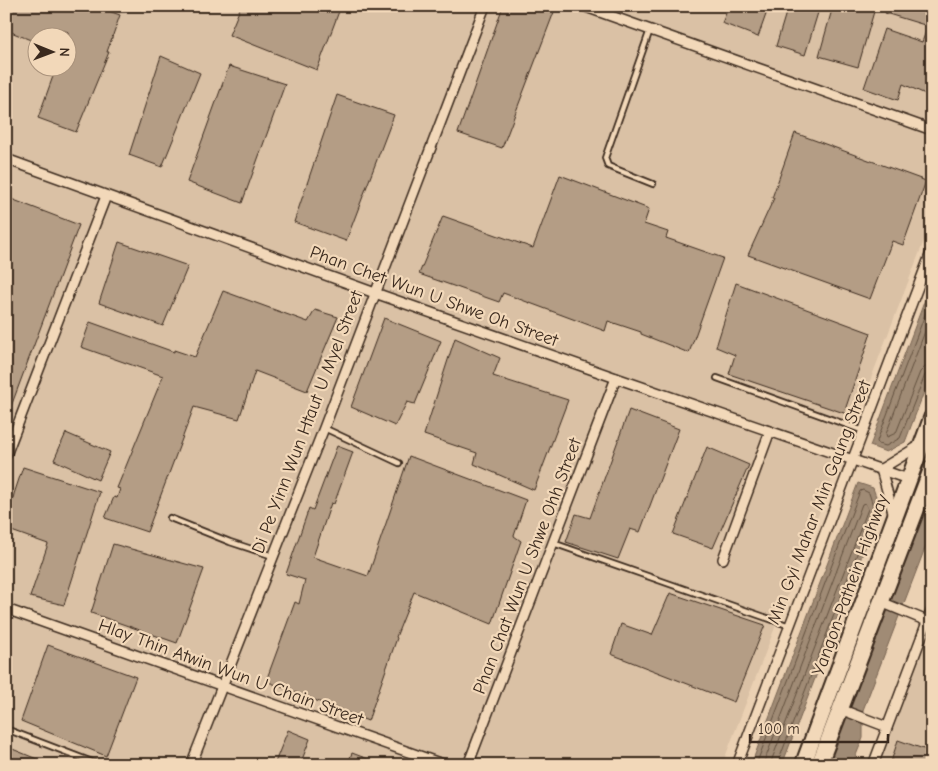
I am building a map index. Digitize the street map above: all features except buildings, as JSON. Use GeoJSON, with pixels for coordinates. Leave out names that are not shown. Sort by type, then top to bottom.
{"type":"FeatureCollection","features":[{"type":"Feature","properties":{"kind":"main road","name":"Yangon-Pathein Highway"},"geometry":{"type":"LineString","coordinates":[[803,765],[932,417]]}},
{"type":"Feature","properties":{"kind":"main road","name":"Yangon-Pathein Highway"},"geometry":{"type":"LineString","coordinates":[[818,765],[842,710],[932,468]]}},
{"type":"Feature","properties":{"kind":"street","name":"Di Pe Yinn Wun Htaut U Myel Street"},"geometry":{"type":"LineString","coordinates":[[191,765],[324,428],[485,6]]}},
{"type":"Feature","properties":{"kind":"street"},"geometry":{"type":"LineString","coordinates":[[583,6],[932,130]]}},
{"type":"Feature","properties":{"kind":"street","name":"Phan Chet Wun U Shwe Oh Street"},"geometry":{"type":"LineString","coordinates":[[6,158],[374,293],[908,479]]}},
{"type":"Feature","properties":{"kind":"street"},"geometry":{"type":"LineString","coordinates":[[7,449],[106,196]]}},
{"type":"Feature","properties":{"kind":"street","name":"Min Gyi Mahar Min Gaung Street"},"geometry":{"type":"LineString","coordinates":[[736,765],[932,250]]}},
{"type":"Feature","properties":{"kind":"street","name":"Phan Chat Wun U Shwe Ohh Street"},"geometry":{"type":"LineString","coordinates":[[468,765],[616,378]]}},
{"type":"Feature","properties":{"kind":"street"},"geometry":{"type":"LineString","coordinates":[[723,559],[770,431]]}},
{"type":"Feature","properties":{"kind":"street"},"geometry":{"type":"LineString","coordinates":[[895,518],[881,469],[922,444]]}},
{"type":"Feature","properties":{"kind":"street"},"geometry":{"type":"LineString","coordinates":[[883,602],[927,621]]}},
{"type":"Feature","properties":{"kind":"street","name":"Hlay Thin Atwin Wun U Chain Street"},"geometry":{"type":"LineString","coordinates":[[6,609],[445,765]]}},
{"type":"Feature","properties":{"kind":"street"},"geometry":{"type":"LineString","coordinates":[[873,765],[932,609]]}},
{"type":"Feature","properties":{"kind":"street"},"geometry":{"type":"LineString","coordinates":[[842,710],[887,727]]}},
{"type":"Feature","properties":{"kind":"lane"},"geometry":{"type":"LineString","coordinates":[[650,30],[605,158],[608,166],[653,184]]}},
{"type":"Feature","properties":{"kind":"lane"},"geometry":{"type":"LineString","coordinates":[[717,378],[864,431]]}},
{"type":"Feature","properties":{"kind":"lane"},"geometry":{"type":"LineString","coordinates":[[324,428],[399,463]]}},
{"type":"Feature","properties":{"kind":"lane"},"geometry":{"type":"LineString","coordinates":[[170,518],[230,542],[274,556]]}},
{"type":"Feature","properties":{"kind":"lane"},"geometry":{"type":"LineString","coordinates":[[554,543],[790,626]]}},
{"type":"Feature","properties":{"kind":"lane"},"geometry":{"type":"LineString","coordinates":[[6,729],[100,765]]}},
{"type":"Feature","properties":{"kind":"shaded area"},"geometry":{"type":"Polygon","coordinates":[[[6,6],[932,6],[932,220],[722,765],[6,765],[6,6]]]}},
{"type":"Feature","properties":{"kind":"shaded area"},"geometry":{"type":"Polygon","coordinates":[[[932,622],[932,765],[878,765],[932,622]]]}},
{"type":"Feature","properties":{"kind":"water"},"geometry":{"type":"Polygon","coordinates":[[[932,281],[932,371],[905,442],[886,452],[870,446],[932,281]]]}},
{"type":"Feature","properties":{"kind":"water"},"geometry":{"type":"Polygon","coordinates":[[[858,483],[873,488],[880,508],[782,765],[751,765],[858,483]]]}},
{"type":"Feature","properties":{"kind":"water"},"geometry":{"type":"Polygon","coordinates":[[[927,507],[932,509],[932,530],[863,710],[863,738],[852,765],[829,765],[927,507]]]}}]}
